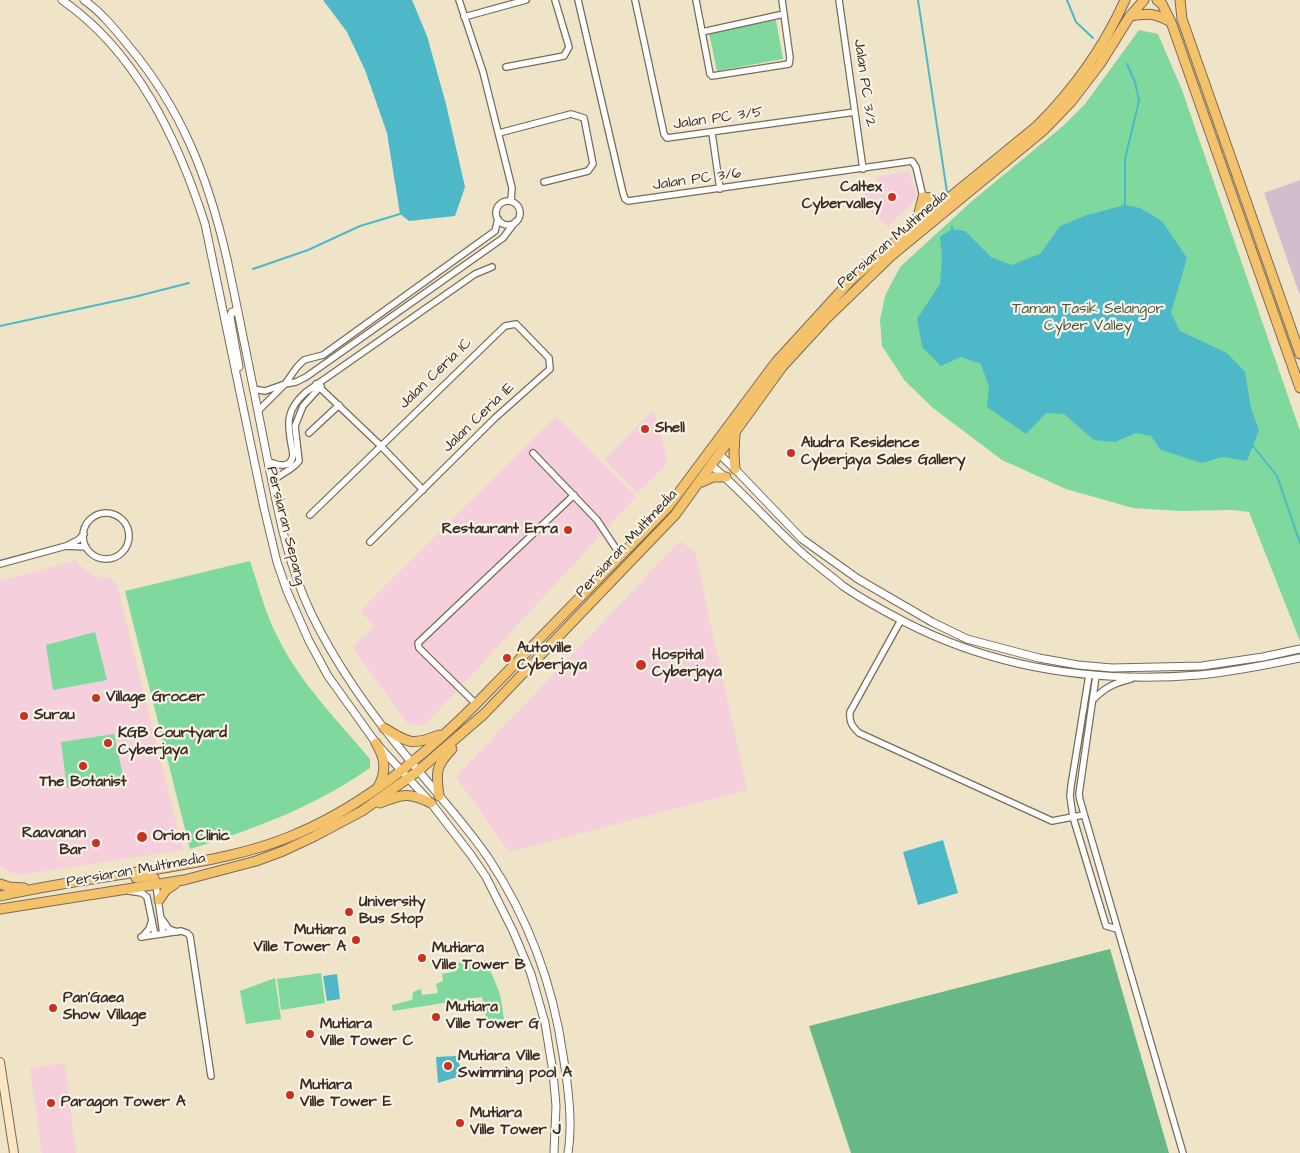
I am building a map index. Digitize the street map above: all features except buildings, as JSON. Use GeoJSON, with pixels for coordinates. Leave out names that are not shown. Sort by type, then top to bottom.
{"type":"FeatureCollection","features":[{"type":"Feature","properties":{"kind":"main road","name":"Persiaran Multimedia"},"geometry":{"type":"LineString","coordinates":[[0,896],[201,862],[288,838],[334,816],[401,771],[447,733],[668,507],[760,383],[788,349],[851,280],[916,225],[936,214],[945,200],[1037,126],[1066,96],[1112,30],[1126,0]]}},
{"type":"Feature","properties":{"kind":"main road","name":"Persiaran Multimedia"},"geometry":{"type":"LineString","coordinates":[[0,909],[184,880],[256,861],[283,851],[362,811],[408,779],[470,727],[525,673],[675,515],[782,367],[827,318],[936,214],[1044,130],[1071,102],[1100,64],[1130,16],[1144,0]]}},
{"type":"Feature","properties":{"kind":"main road"},"geometry":{"type":"LineString","coordinates":[[1157,0],[1162,4],[1171,22],[1300,388]]}},
{"type":"Feature","properties":{"kind":"main road"},"geometry":{"type":"LineString","coordinates":[[1180,0],[1182,19],[1300,354]]}},
{"type":"Feature","properties":{"kind":"main road"},"geometry":{"type":"LineString","coordinates":[[1130,16],[1146,13],[1158,15],[1171,22]]}},
{"type":"Feature","properties":{"kind":"main road"},"geometry":{"type":"LineString","coordinates":[[916,225],[923,197],[945,200]]}},
{"type":"Feature","properties":{"kind":"main road"},"geometry":{"type":"LineString","coordinates":[[735,433],[735,469]]}},
{"type":"Feature","properties":{"kind":"main road"},"geometry":{"type":"LineString","coordinates":[[700,482],[713,477],[726,477]]}},
{"type":"Feature","properties":{"kind":"main road"},"geometry":{"type":"LineString","coordinates":[[440,796],[437,773],[441,761],[470,727]]}},
{"type":"Feature","properties":{"kind":"main road"},"geometry":{"type":"LineString","coordinates":[[384,728],[404,739],[415,742],[447,733]]}},
{"type":"Feature","properties":{"kind":"main road"},"geometry":{"type":"LineString","coordinates":[[376,743],[384,758],[384,766],[383,774],[376,789]]}},
{"type":"Feature","properties":{"kind":"main road"},"geometry":{"type":"LineString","coordinates":[[362,811],[399,795],[409,794],[431,803]]}},
{"type":"Feature","properties":{"kind":"main road"},"geometry":{"type":"LineString","coordinates":[[112,876],[126,879],[151,876],[154,878],[156,885]]}},
{"type":"Feature","properties":{"kind":"main road"},"geometry":{"type":"LineString","coordinates":[[158,900],[166,890],[184,880]]}},
{"type":"Feature","properties":{"kind":"main road"},"geometry":{"type":"LineString","coordinates":[[0,884],[10,887],[38,889]]}},
{"type":"Feature","properties":{"kind":"main road"},"geometry":{"type":"LineString","coordinates":[[0,916],[15,906]]}},
{"type":"Feature","properties":{"kind":"main road"},"geometry":{"type":"LineString","coordinates":[[0,1062],[14,1153]]}},
{"type":"Feature","properties":{"kind":"street","name":"Persiaran Sepang"},"geometry":{"type":"LineString","coordinates":[[62,0],[104,37],[123,59],[145,90],[177,148],[191,181],[205,224],[275,554],[297,616],[328,676],[376,743],[431,803],[471,854],[486,878],[516,938],[531,974],[545,1023],[556,1106],[554,1153]]}},
{"type":"Feature","properties":{"kind":"street","name":"Persiaran Sepang"},"geometry":{"type":"LineString","coordinates":[[84,0],[111,25],[157,83],[184,129],[204,177],[217,220],[238,311],[272,482],[290,559],[310,611],[341,668],[364,702],[411,763],[471,834],[493,866],[519,911],[538,957],[556,1016],[563,1051],[569,1105],[568,1153]]}},
{"type":"Feature","properties":{"kind":"street"},"geometry":{"type":"LineString","coordinates":[[458,0],[484,72],[512,188],[511,201]]}},
{"type":"Feature","properties":{"kind":"street"},"geometry":{"type":"LineString","coordinates":[[464,17],[526,0]]}},
{"type":"Feature","properties":{"kind":"street"},"geometry":{"type":"LineString","coordinates":[[506,66],[564,56],[569,46],[555,0]]}},
{"type":"Feature","properties":{"kind":"street","name":"Jalan PC 3/6"},"geometry":{"type":"LineString","coordinates":[[578,0],[625,199],[631,202],[912,161],[916,167],[923,197],[936,214]]}},
{"type":"Feature","properties":{"kind":"street","name":"Jalan PC 3/5"},"geometry":{"type":"LineString","coordinates":[[635,0],[664,134],[667,138],[855,112]]}},
{"type":"Feature","properties":{"kind":"street"},"geometry":{"type":"LineString","coordinates":[[696,0],[710,74],[712,76],[789,64],[790,58],[782,0]]}},
{"type":"Feature","properties":{"kind":"street","name":"Jalan PC 3/2"},"geometry":{"type":"LineString","coordinates":[[839,0],[863,169]]}},
{"type":"Feature","properties":{"kind":"street"},"geometry":{"type":"LineString","coordinates":[[702,32],[784,14]]}},
{"type":"Feature","properties":{"kind":"street"},"geometry":{"type":"LineString","coordinates":[[499,133],[571,114],[584,118],[594,164],[588,172],[544,182]]}},
{"type":"Feature","properties":{"kind":"street"},"geometry":{"type":"LineString","coordinates":[[712,133],[720,189]]}},
{"type":"Feature","properties":{"kind":"street"},"geometry":{"type":"LineString","coordinates":[[253,389],[265,391],[285,384],[296,382],[306,377],[503,238],[519,217],[520,211],[517,205],[511,201],[499,205],[496,232],[323,355],[304,360],[285,384],[258,411]]}},
{"type":"Feature","properties":{"kind":"street"},"geometry":{"type":"LineString","coordinates":[[498,219],[506,224],[515,222]]}},
{"type":"Feature","properties":{"kind":"street"},"geometry":{"type":"LineString","coordinates":[[272,482],[280,474],[292,470],[299,461],[295,426],[303,406],[326,378],[475,274],[492,267]]}},
{"type":"Feature","properties":{"kind":"street"},"geometry":{"type":"LineString","coordinates":[[238,311],[232,312],[230,317],[244,412]]}},
{"type":"Feature","properties":{"kind":"street","name":"Jalan Ceria 1C"},"geometry":{"type":"LineString","coordinates":[[310,515],[505,326],[516,324],[544,352],[549,358],[550,364]]}},
{"type":"Feature","properties":{"kind":"street","name":"Jalan Ceria 1E"},"geometry":{"type":"LineString","coordinates":[[370,542],[495,418],[550,369],[550,364]]}},
{"type":"Feature","properties":{"kind":"street"},"geometry":{"type":"LineString","coordinates":[[318,386],[381,446],[423,490]]}},
{"type":"Feature","properties":{"kind":"street"},"geometry":{"type":"LineString","coordinates":[[268,461],[283,466],[289,464],[293,459],[294,454],[288,426],[289,417],[296,400],[318,386]]}},
{"type":"Feature","properties":{"kind":"street"},"geometry":{"type":"LineString","coordinates":[[309,433],[339,405]]}},
{"type":"Feature","properties":{"kind":"street"},"geometry":{"type":"LineString","coordinates":[[533,453],[597,520],[621,556]]}},
{"type":"Feature","properties":{"kind":"street"},"geometry":{"type":"LineString","coordinates":[[720,455],[802,539],[858,579],[932,622],[967,639],[1039,658],[1078,665],[1112,668],[1202,666],[1263,657],[1300,649]]}},
{"type":"Feature","properties":{"kind":"street"},"geometry":{"type":"LineString","coordinates":[[712,466],[726,477],[800,551],[845,587],[878,608],[930,635],[999,660],[1092,675],[1140,677],[1200,675],[1300,658]]}},
{"type":"Feature","properties":{"kind":"street"},"geometry":{"type":"LineString","coordinates":[[476,704],[419,648],[418,643],[574,495]]}},
{"type":"Feature","properties":{"kind":"street"},"geometry":{"type":"LineString","coordinates":[[0,564],[66,546],[78,540],[84,534],[88,522],[104,513],[116,515],[122,519],[129,535],[126,547],[117,556],[112,558],[99,557],[94,554],[86,546],[84,534]]}},
{"type":"Feature","properties":{"kind":"street"},"geometry":{"type":"LineString","coordinates":[[66,546],[86,546]]}},
{"type":"Feature","properties":{"kind":"street"},"geometry":{"type":"LineString","coordinates":[[901,620],[850,712],[850,723],[854,728],[1052,821],[1083,816]]}},
{"type":"Feature","properties":{"kind":"street"},"geometry":{"type":"LineString","coordinates":[[1092,675],[1093,700],[1079,794],[1083,816],[1183,1153]]}},
{"type":"Feature","properties":{"kind":"street"},"geometry":{"type":"LineString","coordinates":[[1092,675],[1070,796],[1073,817],[1106,926],[1117,929]]}},
{"type":"Feature","properties":{"kind":"street"},"geometry":{"type":"LineString","coordinates":[[1093,700],[1100,692],[1115,682],[1140,677]]}},
{"type":"Feature","properties":{"kind":"street"},"geometry":{"type":"LineString","coordinates":[[156,885],[163,934]]}},
{"type":"Feature","properties":{"kind":"street"},"geometry":{"type":"LineString","coordinates":[[116,891],[142,894],[147,897],[155,935]]}},
{"type":"Feature","properties":{"kind":"street"},"geometry":{"type":"LineString","coordinates":[[152,914],[149,929],[142,937],[177,932],[187,933],[192,940],[212,1076]]}},
{"type":"Feature","properties":{"kind":"street"},"geometry":{"type":"LineString","coordinates":[[161,915],[166,926],[177,932]]}},
{"type":"Feature","properties":{"kind":"shaded area"},"geometry":{"type":"Polygon","coordinates":[[[909,171],[917,197],[888,227],[858,200],[880,176],[909,171]]]}},
{"type":"Feature","properties":{"kind":"shaded area"},"geometry":{"type":"Polygon","coordinates":[[[1300,180],[1300,296],[1264,193],[1300,180]]]}},
{"type":"Feature","properties":{"kind":"shaded area"},"geometry":{"type":"Polygon","coordinates":[[[654,410],[668,463],[637,493],[604,459],[654,410]]]}},
{"type":"Feature","properties":{"kind":"shaded area","name":"Autoville Cyberjaya"},"geometry":{"type":"Polygon","coordinates":[[[556,416],[636,497],[424,726],[408,724],[352,647],[374,626],[360,611],[556,416]]]}},
{"type":"Feature","properties":{"kind":"shaded area","name":"Hospital Cyberjaya"},"geometry":{"type":"Polygon","coordinates":[[[680,541],[695,552],[747,790],[509,852],[456,777],[680,541]]]}},
{"type":"Feature","properties":{"kind":"shaded area"},"geometry":{"type":"Polygon","coordinates":[[[76,560],[86,571],[95,576],[114,581],[118,588],[183,850],[19,875],[9,872],[0,866],[0,581],[76,560]]]}},
{"type":"Feature","properties":{"kind":"shaded area","name":"Paragon Tower A"},"geometry":{"type":"Polygon","coordinates":[[[65,1063],[76,1153],[42,1153],[30,1068],[65,1063]]]}},
{"type":"Feature","properties":{"kind":"green space"},"geometry":{"type":"Polygon","coordinates":[[[776,20],[783,59],[717,71],[709,33],[776,20]]]}},
{"type":"Feature","properties":{"kind":"green space","name":"Taman Tasik Selangor Cyber Valley"},"geometry":{"type":"Polygon","coordinates":[[[1139,30],[1158,34],[1182,90],[1300,431],[1300,641],[1249,512],[1133,508],[1066,489],[1002,460],[933,408],[905,381],[882,346],[880,320],[885,296],[900,267],[972,201],[1063,126],[1085,104],[1139,30]]]}},
{"type":"Feature","properties":{"kind":"green space"},"geometry":{"type":"Polygon","coordinates":[[[250,561],[270,621],[288,656],[309,687],[370,759],[370,768],[349,782],[283,816],[190,849],[125,591],[250,561]]]}},
{"type":"Feature","properties":{"kind":"green space"},"geometry":{"type":"Polygon","coordinates":[[[95,632],[107,680],[53,690],[46,645],[95,632]]]}},
{"type":"Feature","properties":{"kind":"green space"},"geometry":{"type":"Polygon","coordinates":[[[114,734],[124,780],[67,788],[61,742],[114,734]]]}},
{"type":"Feature","properties":{"kind":"green space"},"geometry":{"type":"Polygon","coordinates":[[[1110,949],[1169,1153],[851,1153],[809,1026],[1110,949]]]}},
{"type":"Feature","properties":{"kind":"green space"},"geometry":{"type":"Polygon","coordinates":[[[486,960],[500,994],[504,1019],[487,1021],[482,997],[393,1011],[392,1005],[412,1000],[413,992],[421,989],[422,995],[438,993],[436,984],[443,981],[442,974],[456,971],[454,963],[486,960]]]}},
{"type":"Feature","properties":{"kind":"green space"},"geometry":{"type":"Polygon","coordinates":[[[321,973],[325,1003],[281,1010],[277,979],[321,973]]]}},
{"type":"Feature","properties":{"kind":"green space"},"geometry":{"type":"Polygon","coordinates":[[[275,978],[281,1019],[246,1024],[240,991],[275,978]]]}},
{"type":"Feature","properties":{"kind":"water"},"geometry":{"type":"Polygon","coordinates":[[[323,0],[412,0],[427,36],[446,104],[465,187],[455,216],[409,221],[400,214],[387,133],[365,70],[347,32],[323,0]]]}},
{"type":"Feature","properties":{"kind":"water"},"geometry":{"type":"Polygon","coordinates":[[[1125,205],[1140,208],[1162,221],[1187,258],[1171,313],[1180,331],[1227,353],[1245,372],[1251,408],[1259,430],[1247,461],[1222,457],[1202,463],[1161,450],[1151,436],[1136,433],[1115,442],[1094,440],[1064,414],[1046,413],[1026,434],[987,407],[989,387],[981,364],[961,357],[941,366],[922,347],[917,319],[940,284],[942,256],[940,237],[952,229],[965,231],[991,257],[1011,265],[1040,254],[1060,226],[1087,215],[1125,205]]]}},
{"type":"Feature","properties":{"kind":"water"},"geometry":{"type":"Polygon","coordinates":[[[943,840],[958,893],[918,905],[903,852],[943,840]]]}},
{"type":"Feature","properties":{"kind":"water"},"geometry":{"type":"Polygon","coordinates":[[[337,974],[340,999],[327,1001],[323,976],[337,974]]]}},
{"type":"Feature","properties":{"kind":"water","name":"Mutiara Ville Swimming pool A"},"geometry":{"type":"Polygon","coordinates":[[[456,1056],[464,1075],[438,1083],[436,1057],[456,1056]]]}},
{"type":"Feature","properties":{"kind":"waterway"},"geometry":{"type":"LineString","coordinates":[[918,0],[947,192]]}},
{"type":"Feature","properties":{"kind":"waterway"},"geometry":{"type":"LineString","coordinates":[[1067,0],[1076,22],[1093,38]]}},
{"type":"Feature","properties":{"kind":"waterway"},"geometry":{"type":"LineString","coordinates":[[1125,205],[1125,159],[1139,101],[1135,82],[1127,64]]}},
{"type":"Feature","properties":{"kind":"waterway"},"geometry":{"type":"LineString","coordinates":[[253,269],[308,250],[360,226],[400,214]]}},
{"type":"Feature","properties":{"kind":"waterway"},"geometry":{"type":"LineString","coordinates":[[0,326],[189,283]]}},
{"type":"Feature","properties":{"kind":"waterway"},"geometry":{"type":"LineString","coordinates":[[1253,446],[1277,476],[1300,543]]}},
{"type":"Feature","properties":{"kind":"place","name":"Caltex Cybervalley"},"geometry":{"type":"Point","coordinates":[892,197]}},
{"type":"Feature","properties":{"kind":"place","name":"Shell"},"geometry":{"type":"Point","coordinates":[645,429]}},
{"type":"Feature","properties":{"kind":"place","name":"Aludra Residence Cyberjaya Sales Gallery"},"geometry":{"type":"Point","coordinates":[791,453]}},
{"type":"Feature","properties":{"kind":"place","name":"Restaurant Erra"},"geometry":{"type":"Point","coordinates":[568,530]}},
{"type":"Feature","properties":{"kind":"place","name":"Autoville Cyberjaya"},"geometry":{"type":"Point","coordinates":[507,658]}},
{"type":"Feature","properties":{"kind":"place","name":"Hospital Cyberjaya"},"geometry":{"type":"Point","coordinates":[641,665]}},
{"type":"Feature","properties":{"kind":"place","name":"Village Grocer"},"geometry":{"type":"Point","coordinates":[96,698]}},
{"type":"Feature","properties":{"kind":"place","name":"Surau"},"geometry":{"type":"Point","coordinates":[24,716]}},
{"type":"Feature","properties":{"kind":"place","name":"KGB Courtyard Cyberjaya"},"geometry":{"type":"Point","coordinates":[108,743]}},
{"type":"Feature","properties":{"kind":"place","name":"The Botanist"},"geometry":{"type":"Point","coordinates":[83,766]}},
{"type":"Feature","properties":{"kind":"place","name":"Orion Clinic"},"geometry":{"type":"Point","coordinates":[142,837]}},
{"type":"Feature","properties":{"kind":"place","name":"Raavanan Bar"},"geometry":{"type":"Point","coordinates":[96,843]}},
{"type":"Feature","properties":{"kind":"place","name":"University Bus Stop"},"geometry":{"type":"Point","coordinates":[349,912]}},
{"type":"Feature","properties":{"kind":"place","name":"Mutiara Ville Tower A"},"geometry":{"type":"Point","coordinates":[356,940]}},
{"type":"Feature","properties":{"kind":"place","name":"Mutiara Ville Tower B"},"geometry":{"type":"Point","coordinates":[422,958]}},
{"type":"Feature","properties":{"kind":"place","name":"Pan'Gaea Show Village"},"geometry":{"type":"Point","coordinates":[53,1008]}},
{"type":"Feature","properties":{"kind":"place","name":"Mutiara Ville Tower G"},"geometry":{"type":"Point","coordinates":[436,1017]}},
{"type":"Feature","properties":{"kind":"place","name":"Mutiara Ville Tower C"},"geometry":{"type":"Point","coordinates":[310,1034]}},
{"type":"Feature","properties":{"kind":"place","name":"Mutiara Ville Swimming pool A"},"geometry":{"type":"Point","coordinates":[448,1066]}},
{"type":"Feature","properties":{"kind":"place","name":"Mutiara Ville Tower E"},"geometry":{"type":"Point","coordinates":[290,1095]}},
{"type":"Feature","properties":{"kind":"place","name":"Paragon Tower A"},"geometry":{"type":"Point","coordinates":[51,1103]}},
{"type":"Feature","properties":{"kind":"place","name":"Mutiara Ville Tower J"},"geometry":{"type":"Point","coordinates":[460,1123]}}]}
